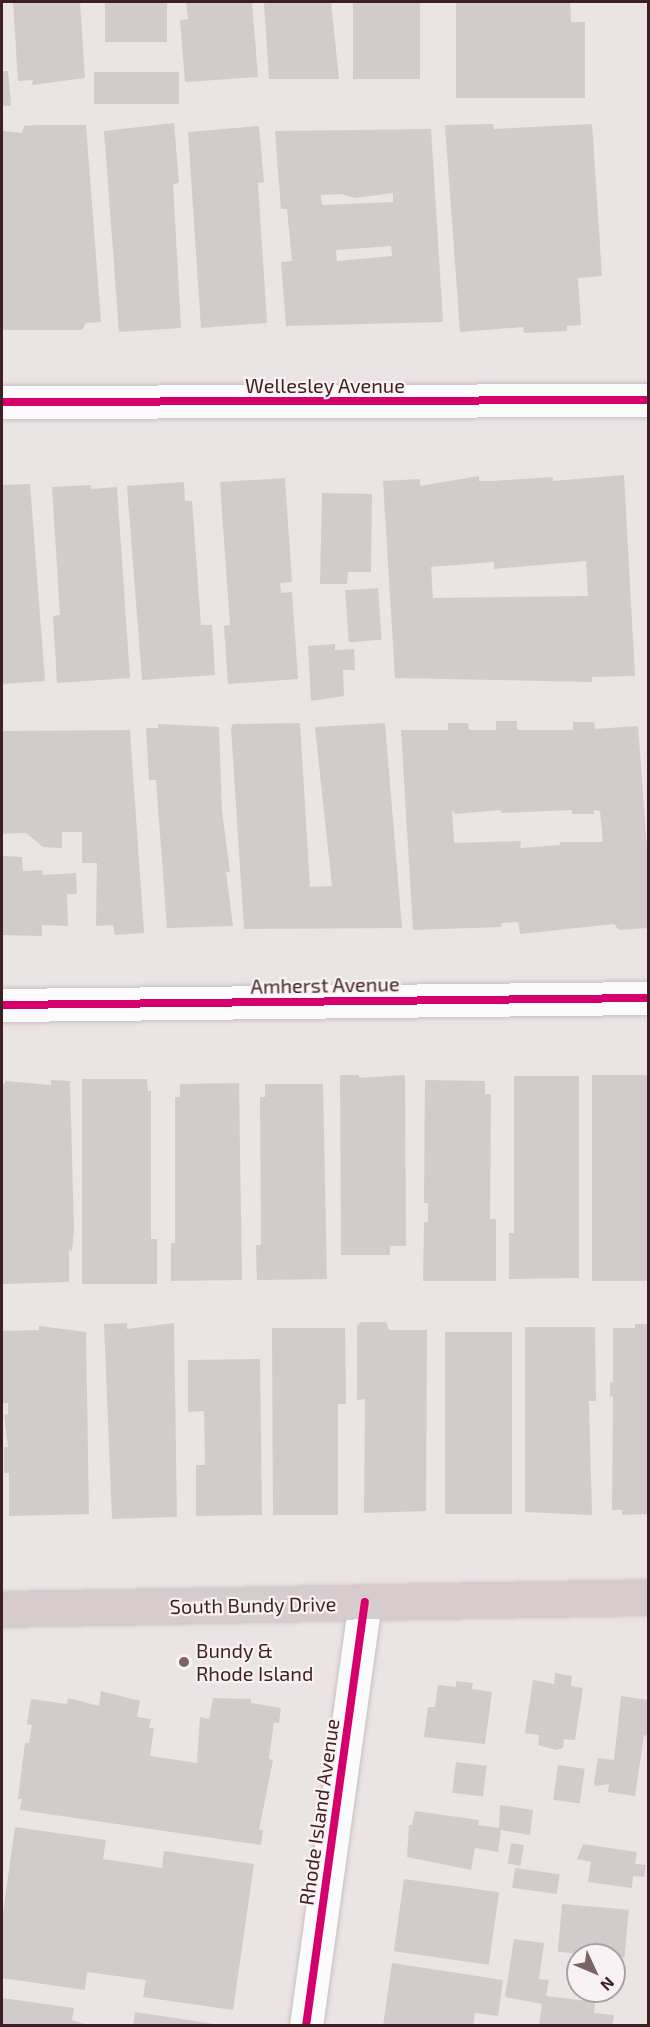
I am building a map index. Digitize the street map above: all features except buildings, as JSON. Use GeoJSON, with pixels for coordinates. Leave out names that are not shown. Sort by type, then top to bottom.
{"type":"FeatureCollection","features":[{"type":"Feature","properties":{"kind":"main road","name":"South Bundy Drive"},"geometry":{"type":"LineString","coordinates":[[2,1609],[648,1597]]}},
{"type":"Feature","properties":{"kind":"street","name":"Wellesley Avenue"},"geometry":{"type":"LineString","coordinates":[[2,402],[648,400]]}},
{"type":"Feature","properties":{"kind":"street","name":"Amherst Avenue"},"geometry":{"type":"LineString","coordinates":[[2,1005],[648,998]]}},
{"type":"Feature","properties":{"kind":"street","name":"Rhode Island Avenue"},"geometry":{"type":"LineString","coordinates":[[306,2025],[365,1602]]}},
{"type":"Feature","properties":{"kind":"cycle path"},"geometry":{"type":"LineString","coordinates":[[2,402],[648,400]]}},
{"type":"Feature","properties":{"kind":"cycle path"},"geometry":{"type":"LineString","coordinates":[[2,1005],[648,998]]}},
{"type":"Feature","properties":{"kind":"cycle path"},"geometry":{"type":"LineString","coordinates":[[306,2026],[365,1602]]}},
{"type":"Feature","properties":{"kind":"place","name":"Bundy & Rhode Island"},"geometry":{"type":"Point","coordinates":[184,1662]}}]}
